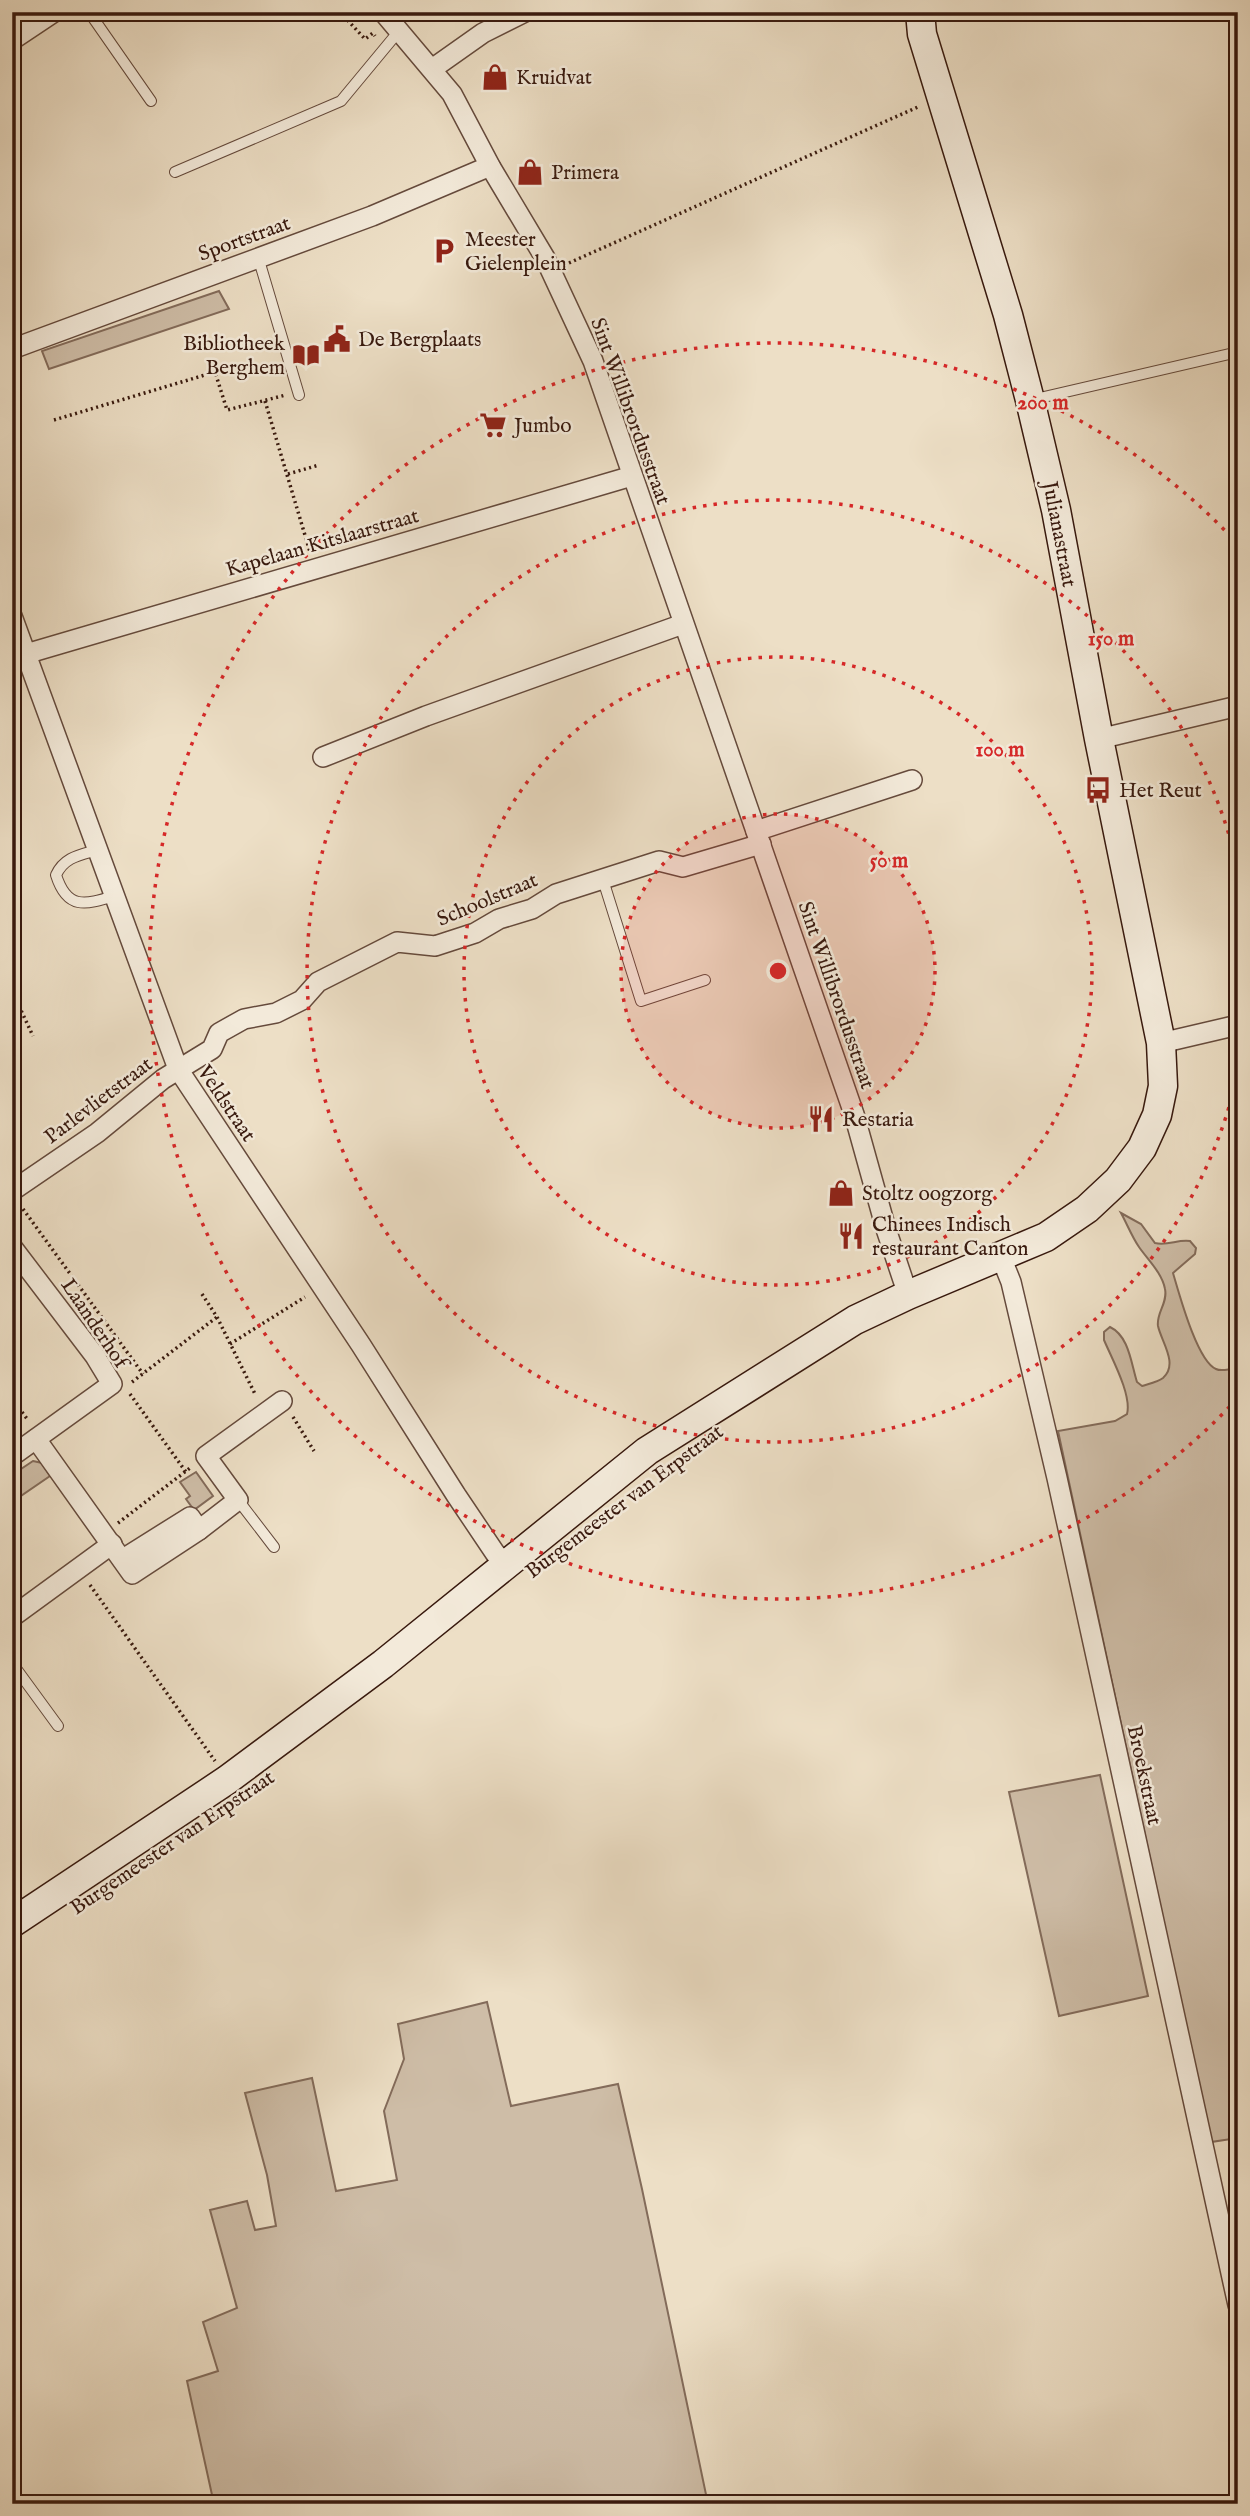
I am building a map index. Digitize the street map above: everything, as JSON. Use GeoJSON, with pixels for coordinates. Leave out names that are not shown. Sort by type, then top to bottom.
{"type":"FeatureCollection","features":[{"type":"Feature","properties":{"kind":"street"},"geometry":{"type":"LineString","coordinates":[[12,40],[54,12]]}},
{"type":"Feature","properties":{"kind":"street","name":"Sint Willibrordusstraat"},"geometry":{"type":"LineString","coordinates":[[383,12],[452,94],[551,271],[593,361],[854,1114],[886,1229],[908,1295]]}},
{"type":"Feature","properties":{"kind":"street"},"geometry":{"type":"LineString","coordinates":[[432,69],[482,33],[525,12]]}},
{"type":"Feature","properties":{"kind":"street","name":"Julianastraat"},"geometry":{"type":"LineString","coordinates":[[917,20],[1007,315],[1030,400],[1056,510],[1161,1044]]}},
{"type":"Feature","properties":{"kind":"street","name":"Sportstraat"},"geometry":{"type":"LineString","coordinates":[[12,349],[372,216],[491,166]]}},
{"type":"Feature","properties":{"kind":"street","name":"Kapelaan Kitslaarstraat"},"geometry":{"type":"LineString","coordinates":[[19,655],[632,476]]}},
{"type":"Feature","properties":{"kind":"street","name":"Veldstraat"},"geometry":{"type":"LineString","coordinates":[[12,616],[19,655],[97,850],[178,1069],[362,1345],[462,1504],[505,1564]]}},
{"type":"Feature","properties":{"kind":"street"},"geometry":{"type":"LineString","coordinates":[[323,757],[426,716],[683,624]]}},
{"type":"Feature","properties":{"kind":"street"},"geometry":{"type":"LineString","coordinates":[[1099,738],[1238,706]]}},
{"type":"Feature","properties":{"kind":"street"},"geometry":{"type":"LineString","coordinates":[[758,837],[912,780]]}},
{"type":"Feature","properties":{"kind":"street","name":"Schoolstraat"},"geometry":{"type":"LineString","coordinates":[[178,1069],[212,1049],[219,1033],[244,1019],[276,1013],[302,1000],[318,982],[397,942],[435,946],[475,933],[499,919],[532,909],[556,894],[659,861],[683,867],[758,837]]}},
{"type":"Feature","properties":{"kind":"street"},"geometry":{"type":"LineString","coordinates":[[1161,1044],[1238,1026]]}},
{"type":"Feature","properties":{"kind":"street","name":"Burgemeester van Erpstraat"},"geometry":{"type":"LineString","coordinates":[[12,1923],[227,1780],[383,1664],[646,1451],[855,1320],[1046,1237],[1087,1209],[1118,1180],[1142,1147],[1157,1115],[1163,1086],[1161,1044]]}},
{"type":"Feature","properties":{"kind":"street","name":"Parlevlietstraat"},"geometry":{"type":"LineString","coordinates":[[16,1199],[178,1069]]}},
{"type":"Feature","properties":{"kind":"street","name":"Laanderhof"},"geometry":{"type":"LineString","coordinates":[[12,1247],[95,1356],[112,1384],[12,1456]]}},
{"type":"Feature","properties":{"kind":"street","name":"Broekstraat"},"geometry":{"type":"LineString","coordinates":[[1000,1258],[1011,1282],[1057,1478],[1238,2305]]}},
{"type":"Feature","properties":{"kind":"street"},"geometry":{"type":"LineString","coordinates":[[37,1437],[132,1574],[199,1530],[238,1500],[206,1456],[282,1401]]}},
{"type":"Feature","properties":{"kind":"street"},"geometry":{"type":"LineString","coordinates":[[12,1617],[113,1545]]}},
{"type":"Feature","properties":{"kind":"lane"},"geometry":{"type":"LineString","coordinates":[[89,12],[152,101]]}},
{"type":"Feature","properties":{"kind":"lane"},"geometry":{"type":"LineString","coordinates":[[175,172],[341,101],[399,31]]}},
{"type":"Feature","properties":{"kind":"lane"},"geometry":{"type":"LineString","coordinates":[[258,257],[298,393]]}},
{"type":"Feature","properties":{"kind":"lane"},"geometry":{"type":"LineString","coordinates":[[1030,400],[1238,352]]}},
{"type":"Feature","properties":{"kind":"lane"},"geometry":{"type":"LineString","coordinates":[[97,850],[71,857],[60,865],[56,875],[59,886],[65,896],[90,904],[114,896]]}},
{"type":"Feature","properties":{"kind":"lane"},"geometry":{"type":"LineString","coordinates":[[603,880],[641,1001],[705,980]]}},
{"type":"Feature","properties":{"kind":"lane"},"geometry":{"type":"LineString","coordinates":[[238,1500],[274,1547]]}},
{"type":"Feature","properties":{"kind":"lane"},"geometry":{"type":"LineString","coordinates":[[12,1663],[58,1726]]}},
{"type":"Feature","properties":{"kind":"path"},"geometry":{"type":"LineString","coordinates":[[340,12],[365,40],[373,33],[386,47]]}},
{"type":"Feature","properties":{"kind":"path"},"geometry":{"type":"LineString","coordinates":[[551,271],[940,98]]}},
{"type":"Feature","properties":{"kind":"path"},"geometry":{"type":"LineString","coordinates":[[54,420],[215,372],[227,410],[298,393]]}},
{"type":"Feature","properties":{"kind":"path"},"geometry":{"type":"LineString","coordinates":[[265,401],[315,567]]}},
{"type":"Feature","properties":{"kind":"path"},"geometry":{"type":"LineString","coordinates":[[287,474],[319,465]]}},
{"type":"Feature","properties":{"kind":"path"},"geometry":{"type":"LineString","coordinates":[[12,991],[33,1036]]}},
{"type":"Feature","properties":{"kind":"path","name":"Laanderhof"},"geometry":{"type":"LineString","coordinates":[[16,1199],[143,1374]]}},
{"type":"Feature","properties":{"kind":"path"},"geometry":{"type":"LineString","coordinates":[[202,1294],[217,1318],[264,1413]]}},
{"type":"Feature","properties":{"kind":"path"},"geometry":{"type":"LineString","coordinates":[[230,1344],[307,1296]]}},
{"type":"Feature","properties":{"kind":"path"},"geometry":{"type":"LineString","coordinates":[[186,1472],[125,1388],[217,1318]]}},
{"type":"Feature","properties":{"kind":"path"},"geometry":{"type":"LineString","coordinates":[[12,1399],[37,1437]]}},
{"type":"Feature","properties":{"kind":"path"},"geometry":{"type":"LineString","coordinates":[[282,1401],[314,1451]]}},
{"type":"Feature","properties":{"kind":"path"},"geometry":{"type":"LineString","coordinates":[[113,1545],[186,1472],[206,1456]]}},
{"type":"Feature","properties":{"kind":"path"},"geometry":{"type":"LineString","coordinates":[[78,1569],[227,1780]]}},
{"type":"Feature","properties":{"kind":"shaded area"},"geometry":{"type":"Polygon","coordinates":[[[219,291],[229,309],[49,369],[42,351],[219,291]]]}},
{"type":"Feature","properties":{"kind":"shaded area"},"geometry":{"type":"Polygon","coordinates":[[[1121,1213],[1141,1224],[1155,1243],[1190,1241],[1196,1248],[1195,1254],[1173,1273],[1190,1326],[1202,1353],[1216,1369],[1238,1367],[1238,2138],[1211,2142],[1058,1431],[1115,1421],[1127,1414],[1124,1387],[1104,1340],[1104,1332],[1110,1327],[1125,1343],[1137,1382],[1142,1386],[1156,1382],[1168,1372],[1168,1352],[1158,1326],[1165,1289],[1158,1272],[1136,1243],[1121,1213]]]}},
{"type":"Feature","properties":{"kind":"shaded area"},"geometry":{"type":"Polygon","coordinates":[[[33,1461],[42,1463],[50,1476],[12,1502],[12,1475],[33,1461]]]}},
{"type":"Feature","properties":{"kind":"shaded area"},"geometry":{"type":"Polygon","coordinates":[[[196,1472],[213,1496],[194,1510],[186,1499],[190,1496],[180,1482],[196,1472]]]}},
{"type":"Feature","properties":{"kind":"shaded area"},"geometry":{"type":"Polygon","coordinates":[[[1100,1775],[1148,1996],[1059,2016],[1009,1792],[1100,1775]]]}},
{"type":"Feature","properties":{"kind":"shaded area"},"geometry":{"type":"Polygon","coordinates":[[[487,2002],[511,2106],[618,2084],[708,2504],[214,2504],[187,2381],[218,2371],[203,2322],[237,2308],[210,2210],[247,2201],[255,2230],[276,2226],[267,2175],[245,2093],[312,2078],[336,2191],[397,2180],[384,2111],[404,2059],[398,2024],[487,2002]]]}},
{"type":"Feature","properties":{"kind":"place","name":"Kruidvat"},"geometry":{"type":"Point","coordinates":[495,77]}},
{"type":"Feature","properties":{"kind":"place","name":"Primera"},"geometry":{"type":"Point","coordinates":[530,172]}},
{"type":"Feature","properties":{"kind":"place","name":"Meester Gielenplein"},"geometry":{"type":"Point","coordinates":[444,251]}},
{"type":"Feature","properties":{"kind":"place","name":"De Bergplaats"},"geometry":{"type":"Point","coordinates":[337,339]}},
{"type":"Feature","properties":{"kind":"place","name":"Bibliotheek Berghem"},"geometry":{"type":"Point","coordinates":[306,355]}},
{"type":"Feature","properties":{"kind":"place","name":"Jumbo"},"geometry":{"type":"Point","coordinates":[493,425]}},
{"type":"Feature","properties":{"kind":"place","name":"Het Reut"},"geometry":{"type":"Point","coordinates":[1098,790]}},
{"type":"Feature","properties":{"kind":"place","name":"Restaria"},"geometry":{"type":"Point","coordinates":[821,1119]}},
{"type":"Feature","properties":{"kind":"place","name":"Stoltz oogzorg"},"geometry":{"type":"Point","coordinates":[841,1193]}},
{"type":"Feature","properties":{"kind":"place","name":"Chinees Indisch restaurant Canton"},"geometry":{"type":"Point","coordinates":[851,1236]}}]}
